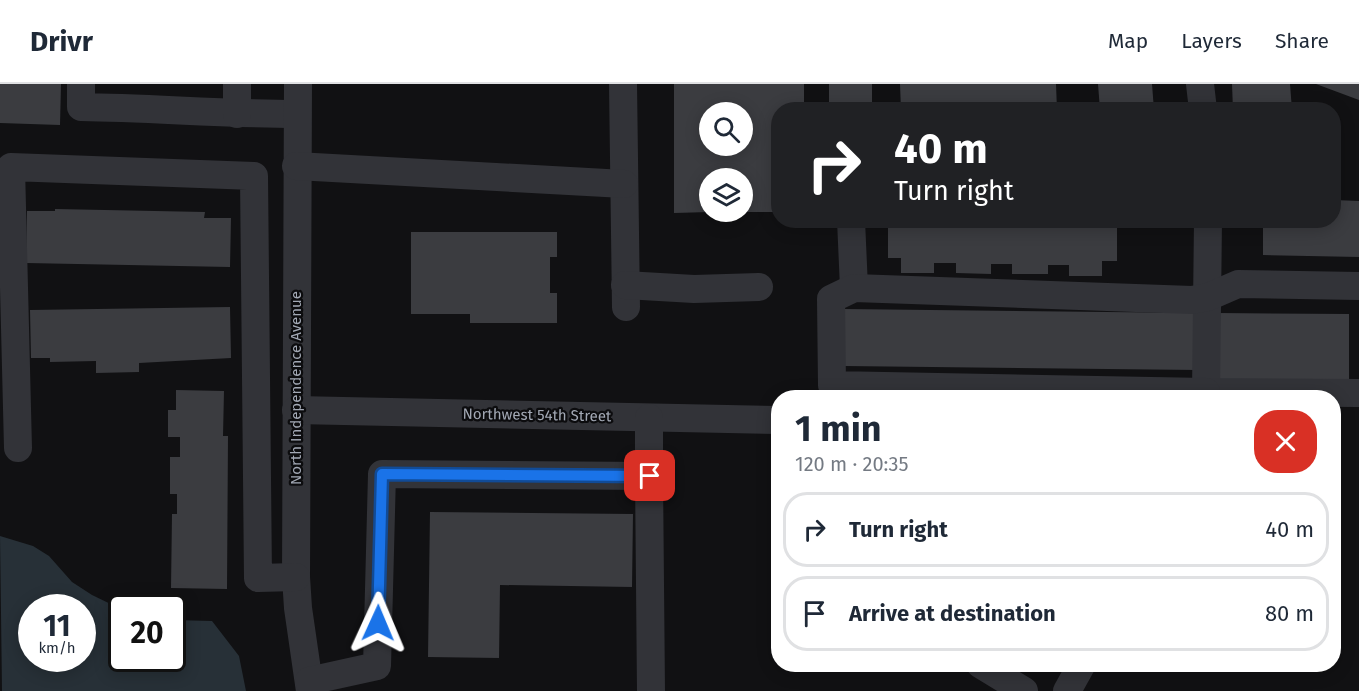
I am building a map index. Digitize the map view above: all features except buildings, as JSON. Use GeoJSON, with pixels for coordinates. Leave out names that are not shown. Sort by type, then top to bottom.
{"type":"FeatureCollection","features":[{"type":"Feature","properties":{"kind":"street"},"geometry":{"type":"LineString","coordinates":[[81,84],[81,107],[162,96],[237,114],[297,114]]}},
{"type":"Feature","properties":{"kind":"street"},"geometry":{"type":"LineString","coordinates":[[237,84],[237,114]]}},
{"type":"Feature","properties":{"kind":"street","name":"North Independence Avenue"},"geometry":{"type":"LineString","coordinates":[[297,84],[296,577],[298,608],[310,686]]}},
{"type":"Feature","properties":{"kind":"street"},"geometry":{"type":"LineString","coordinates":[[623,84],[625,296],[694,289],[759,287]]}},
{"type":"Feature","properties":{"kind":"street"},"geometry":{"type":"LineString","coordinates":[[1200,84],[1202,102]]}},
{"type":"Feature","properties":{"kind":"street"},"geometry":{"type":"LineString","coordinates":[[18,448],[12,167],[254,176],[296,171],[624,184]]}},
{"type":"Feature","properties":{"kind":"street"},"geometry":{"type":"LineString","coordinates":[[254,176],[258,578],[296,577]]}},
{"type":"Feature","properties":{"kind":"street"},"geometry":{"type":"LineString","coordinates":[[851,228],[854,288]]}},
{"type":"Feature","properties":{"kind":"street"},"geometry":{"type":"LineString","coordinates":[[1206,390],[1208,228]]}},
{"type":"Feature","properties":{"kind":"street"},"geometry":{"type":"LineString","coordinates":[[1099,390],[832,385],[831,299],[854,288],[1192,300],[1208,297],[1238,284],[1359,286]]}},
{"type":"Feature","properties":{"kind":"street"},"geometry":{"type":"LineString","coordinates":[[1341,393],[1359,393]]}},
{"type":"Feature","properties":{"kind":"street","name":"Northwest 54th Street"},"geometry":{"type":"LineString","coordinates":[[296,410],[771,420]]}},
{"type":"Feature","properties":{"kind":"street"},"geometry":{"type":"LineString","coordinates":[[649,418],[651,691]]}},
{"type":"Feature","properties":{"kind":"street"},"geometry":{"type":"LineString","coordinates":[[310,686],[377,666],[382,474],[650,476]]}},
{"type":"Feature","properties":{"kind":"street"},"geometry":{"type":"LineString","coordinates":[[993,672],[1024,691]]}},
{"type":"Feature","properties":{"kind":"street"},"geometry":{"type":"LineString","coordinates":[[1067,691],[1078,672]]}},
{"type":"Feature","properties":{"kind":"shaded area"},"geometry":{"type":"Polygon","coordinates":[[[0,536],[33,546],[49,556],[72,582],[90,594],[18,594],[18,672],[96,672],[96,597],[108,603],[108,672],[186,672],[186,620],[212,621],[239,656],[246,691],[2,691],[0,536]]]}},
{"type":"Feature","properties":{"kind":"route"},"geometry":{"type":"LineString","coordinates":[[378,623],[382,474],[650,476]]}}]}
